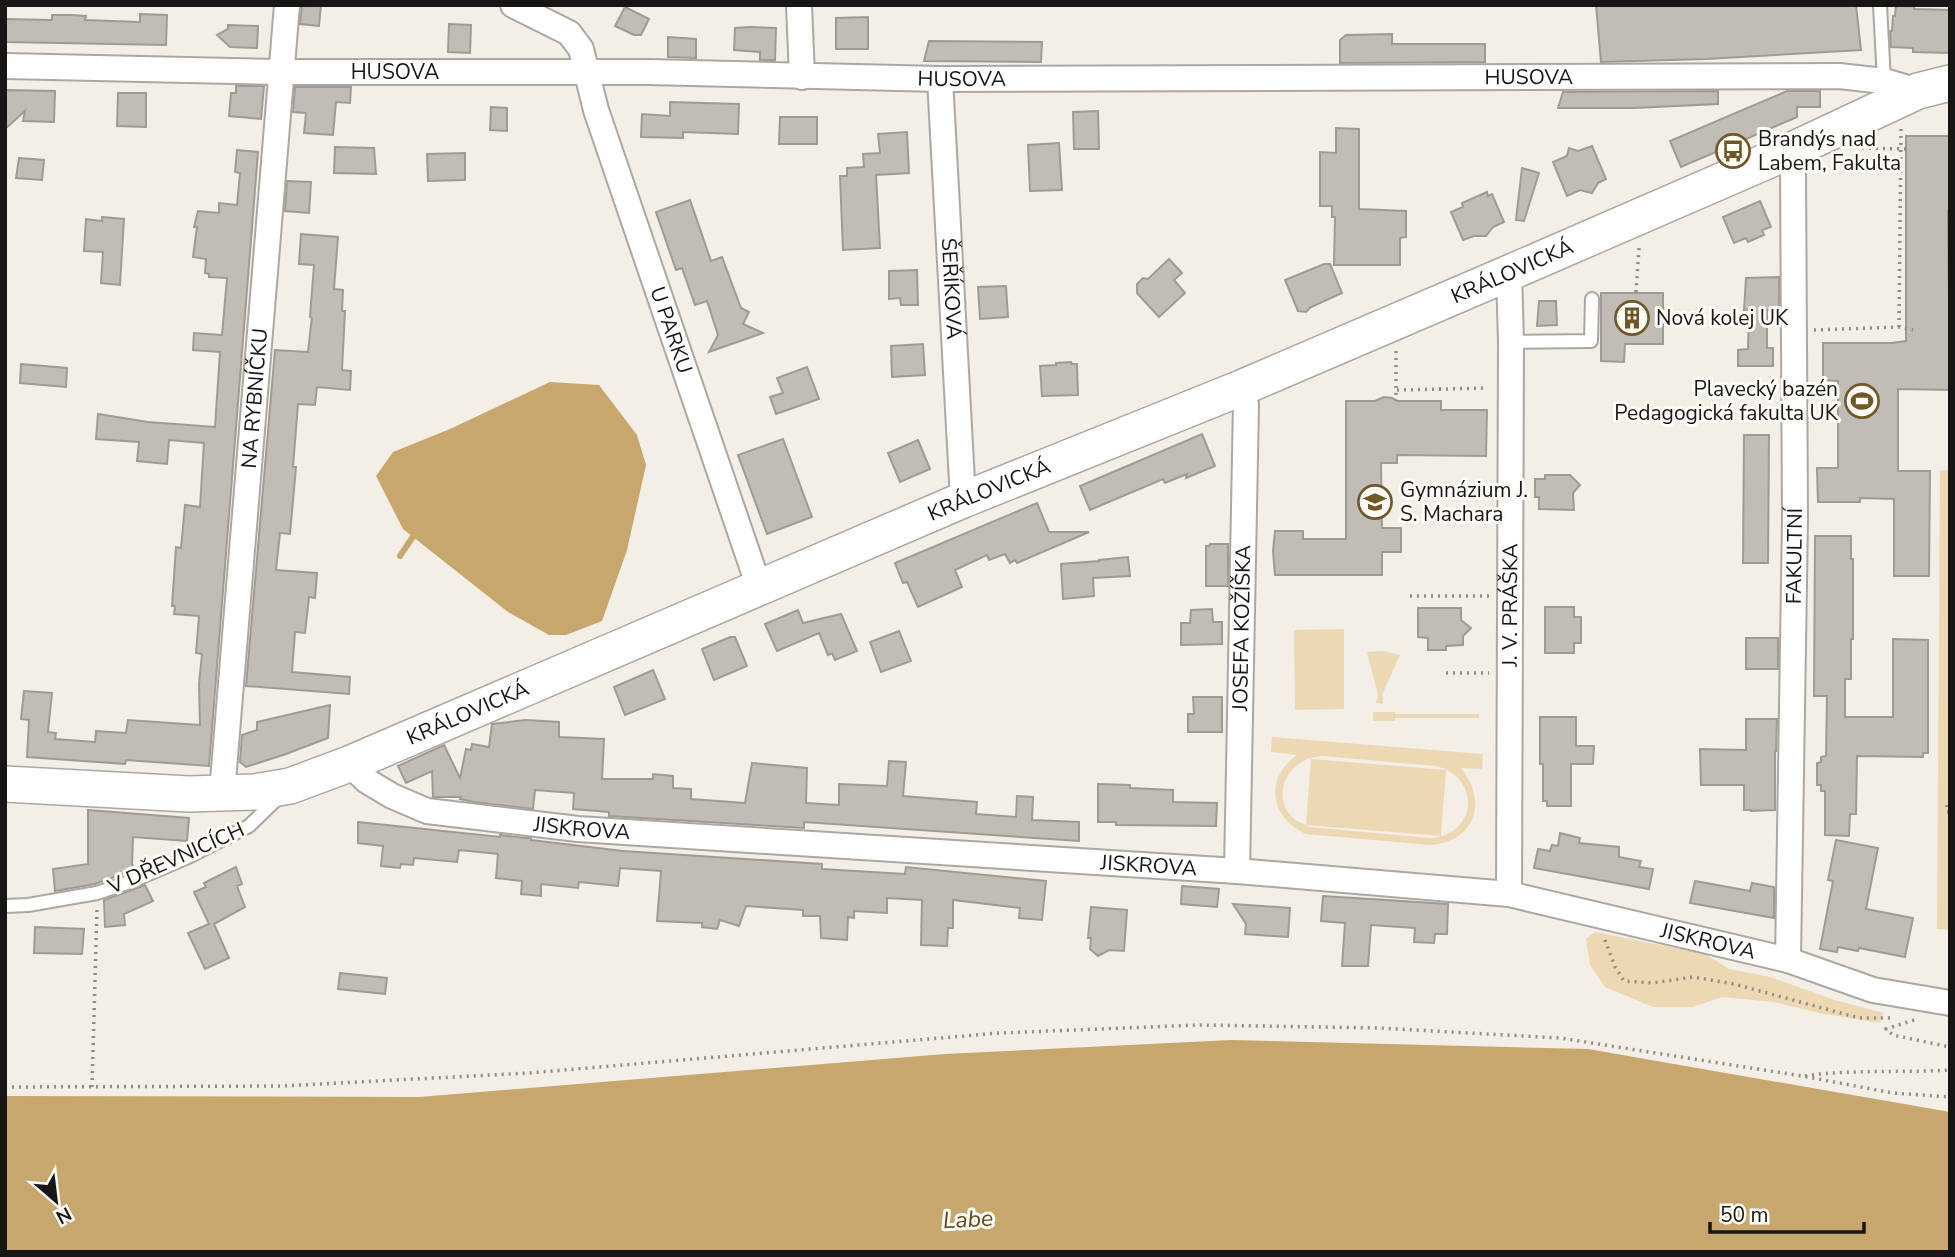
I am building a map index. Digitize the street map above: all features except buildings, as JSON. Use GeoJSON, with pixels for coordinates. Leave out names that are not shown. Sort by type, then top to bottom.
{"type":"FeatureCollection","features":[{"type":"Feature","properties":{"kind":"main road","name":"KRÁLOVICKÁ"},"geometry":{"type":"LineString","coordinates":[[5,784],[189,794],[254,792],[290,786],[349,764],[963,500],[1241,387],[1934,87]]}},
{"type":"Feature","properties":{"kind":"street","name":"NA RYBNÍČKU"},"geometry":{"type":"LineString","coordinates":[[222,793],[287,5]]}},
{"type":"Feature","properties":{"kind":"street","name":"U PARKU"},"geometry":{"type":"LineString","coordinates":[[513,5],[569,33],[581,49],[596,110],[759,587]]}},
{"type":"Feature","properties":{"kind":"street"},"geometry":{"type":"LineString","coordinates":[[799,5],[802,77]]}},
{"type":"Feature","properties":{"kind":"street","name":"HUSOVA"},"geometry":{"type":"LineString","coordinates":[[5,66],[282,72],[586,72],[940,79],[1839,76],[1934,87]]}},
{"type":"Feature","properties":{"kind":"street","name":"ŠEŘÍKOVÁ"},"geometry":{"type":"LineString","coordinates":[[940,79],[963,500]]}},
{"type":"Feature","properties":{"kind":"street","name":"FAKULTNÍ"},"geometry":{"type":"LineString","coordinates":[[1788,960],[1795,519],[1793,172],[1790,151]]}},
{"type":"Feature","properties":{"kind":"street","name":"J. V. PRÁŠKA"},"geometry":{"type":"LineString","coordinates":[[1509,273],[1509,894]]}},
{"type":"Feature","properties":{"kind":"street","name":"JOSEFA KOŽÍŠKA"},"geometry":{"type":"LineString","coordinates":[[1237,871],[1246,404],[1241,387]]}},
{"type":"Feature","properties":{"kind":"street","name":"JISKROVA"},"geometry":{"type":"LineString","coordinates":[[349,764],[368,781],[392,796],[427,811],[578,829],[1237,871],[1509,894],[1788,960],[1873,990],[1950,1003]]}},
{"type":"Feature","properties":{"kind":"lane"},"geometry":{"type":"LineString","coordinates":[[1880,5],[1884,81]]}},
{"type":"Feature","properties":{"kind":"lane"},"geometry":{"type":"LineString","coordinates":[[1511,342],[1591,341],[1592,299]]}},
{"type":"Feature","properties":{"kind":"lane","name":"V DŘEVNICÍCH"},"geometry":{"type":"LineString","coordinates":[[5,906],[28,905],[97,893],[130,882],[186,858],[249,826],[290,786]]}},
{"type":"Feature","properties":{"kind":"path"},"geometry":{"type":"LineString","coordinates":[[1899,327],[1904,149],[1902,122]]}},
{"type":"Feature","properties":{"kind":"path"},"geometry":{"type":"LineString","coordinates":[[1860,148],[1904,149]]}},
{"type":"Feature","properties":{"kind":"path"},"geometry":{"type":"LineString","coordinates":[[1636,292],[1639,239]]}},
{"type":"Feature","properties":{"kind":"path"},"geometry":{"type":"LineString","coordinates":[[1795,330],[1899,327],[1913,330]]}},
{"type":"Feature","properties":{"kind":"path"},"geometry":{"type":"LineString","coordinates":[[1395,343],[1396,401]]}},
{"type":"Feature","properties":{"kind":"path"},"geometry":{"type":"LineString","coordinates":[[1397,390],[1511,389]]}},
{"type":"Feature","properties":{"kind":"path"},"geometry":{"type":"LineString","coordinates":[[1410,596],[1510,596]]}},
{"type":"Feature","properties":{"kind":"path"},"geometry":{"type":"LineString","coordinates":[[1446,673],[1509,676]]}},
{"type":"Feature","properties":{"kind":"path"},"geometry":{"type":"LineString","coordinates":[[1950,801],[1947,801],[1947,812],[1950,812]]}},
{"type":"Feature","properties":{"kind":"path"},"geometry":{"type":"LineString","coordinates":[[92,1087],[97,893]]}},
{"type":"Feature","properties":{"kind":"path"},"geometry":{"type":"LineString","coordinates":[[1608,948],[1623,981],[1653,984],[1693,977],[1734,984],[1859,1018],[1924,1018],[1886,1029],[1893,1035],[1950,1047]]}},
{"type":"Feature","properties":{"kind":"path"},"geometry":{"type":"LineString","coordinates":[[5,1087],[282,1086],[502,1074],[999,1033],[1199,1025],[1378,1028],[1560,1038],[1894,1093],[1950,1097]]}},
{"type":"Feature","properties":{"kind":"path"},"geometry":{"type":"LineString","coordinates":[[1802,1076],[1950,1070]]}},
{"type":"Feature","properties":{"kind":"shaded area"},"geometry":{"type":"Polygon","coordinates":[[[1950,469],[1950,930],[1937,929],[1940,471],[1950,469]]]}},
{"type":"Feature","properties":{"kind":"shaded area"},"geometry":{"type":"Polygon","coordinates":[[[1344,629],[1344,709],[1295,710],[1294,630],[1344,629]]]}},
{"type":"Feature","properties":{"kind":"shaded area"},"geometry":{"type":"Polygon","coordinates":[[[1384,651],[1400,655],[1382,695],[1383,704],[1376,703],[1378,695],[1367,652],[1384,651]]]}},
{"type":"Feature","properties":{"kind":"shaded area"},"geometry":{"type":"Polygon","coordinates":[[[1373,712],[1479,714],[1479,718],[1395,718],[1395,721],[1373,721],[1373,712]]]}},
{"type":"Feature","properties":{"kind":"shaded area"},"geometry":{"type":"Polygon","coordinates":[[[1272,737],[1483,754],[1482,769],[1461,768],[1474,794],[1473,818],[1458,836],[1430,845],[1306,834],[1285,818],[1276,797],[1279,775],[1286,764],[1297,755],[1271,752],[1272,737]],[[1323,756],[1308,759],[1296,766],[1283,787],[1286,809],[1294,819],[1308,827],[1431,838],[1458,827],[1465,817],[1468,805],[1467,793],[1461,782],[1451,772],[1436,766],[1323,756]]]}},
{"type":"Feature","properties":{"kind":"shaded area"},"geometry":{"type":"Polygon","coordinates":[[[1311,759],[1446,770],[1441,836],[1306,825],[1311,759]]]}},
{"type":"Feature","properties":{"kind":"shaded area"},"geometry":{"type":"Polygon","coordinates":[[[1595,932],[1705,954],[1729,969],[1770,977],[1835,1000],[1883,1013],[1880,1023],[1774,1002],[1722,997],[1692,1007],[1653,1007],[1605,987],[1590,965],[1586,939],[1595,932]]]}},
{"type":"Feature","properties":{"kind":"water"},"geometry":{"type":"Polygon","coordinates":[[[550,382],[599,385],[637,435],[646,465],[627,550],[602,621],[566,635],[549,635],[508,612],[403,529],[376,476],[393,452],[450,429],[550,382]]]}},
{"type":"Feature","properties":{"kind":"water","name":"Labe"},"geometry":{"type":"Polygon","coordinates":[[[1231,1040],[1588,1049],[1950,1112],[1950,1252],[5,1252],[5,1096],[419,1097],[945,1054],[1231,1040]]]}},
{"type":"Feature","properties":{"kind":"waterway"},"geometry":{"type":"LineString","coordinates":[[400,556],[416,532]]}},
{"type":"Feature","properties":{"kind":"place","name":"Brandýs nad Labem, Fakulta"},"geometry":{"type":"Point","coordinates":[1733,151]}},
{"type":"Feature","properties":{"kind":"place","name":"Nová kolej UK"},"geometry":{"type":"Point","coordinates":[1632,318]}},
{"type":"Feature","properties":{"kind":"place","name":"Plavecký bazén Pedagogická fakulta UK"},"geometry":{"type":"Point","coordinates":[1862,401]}},
{"type":"Feature","properties":{"kind":"place","name":"Gymnázium J. S. Machara"},"geometry":{"type":"Point","coordinates":[1375,502]}}]}
